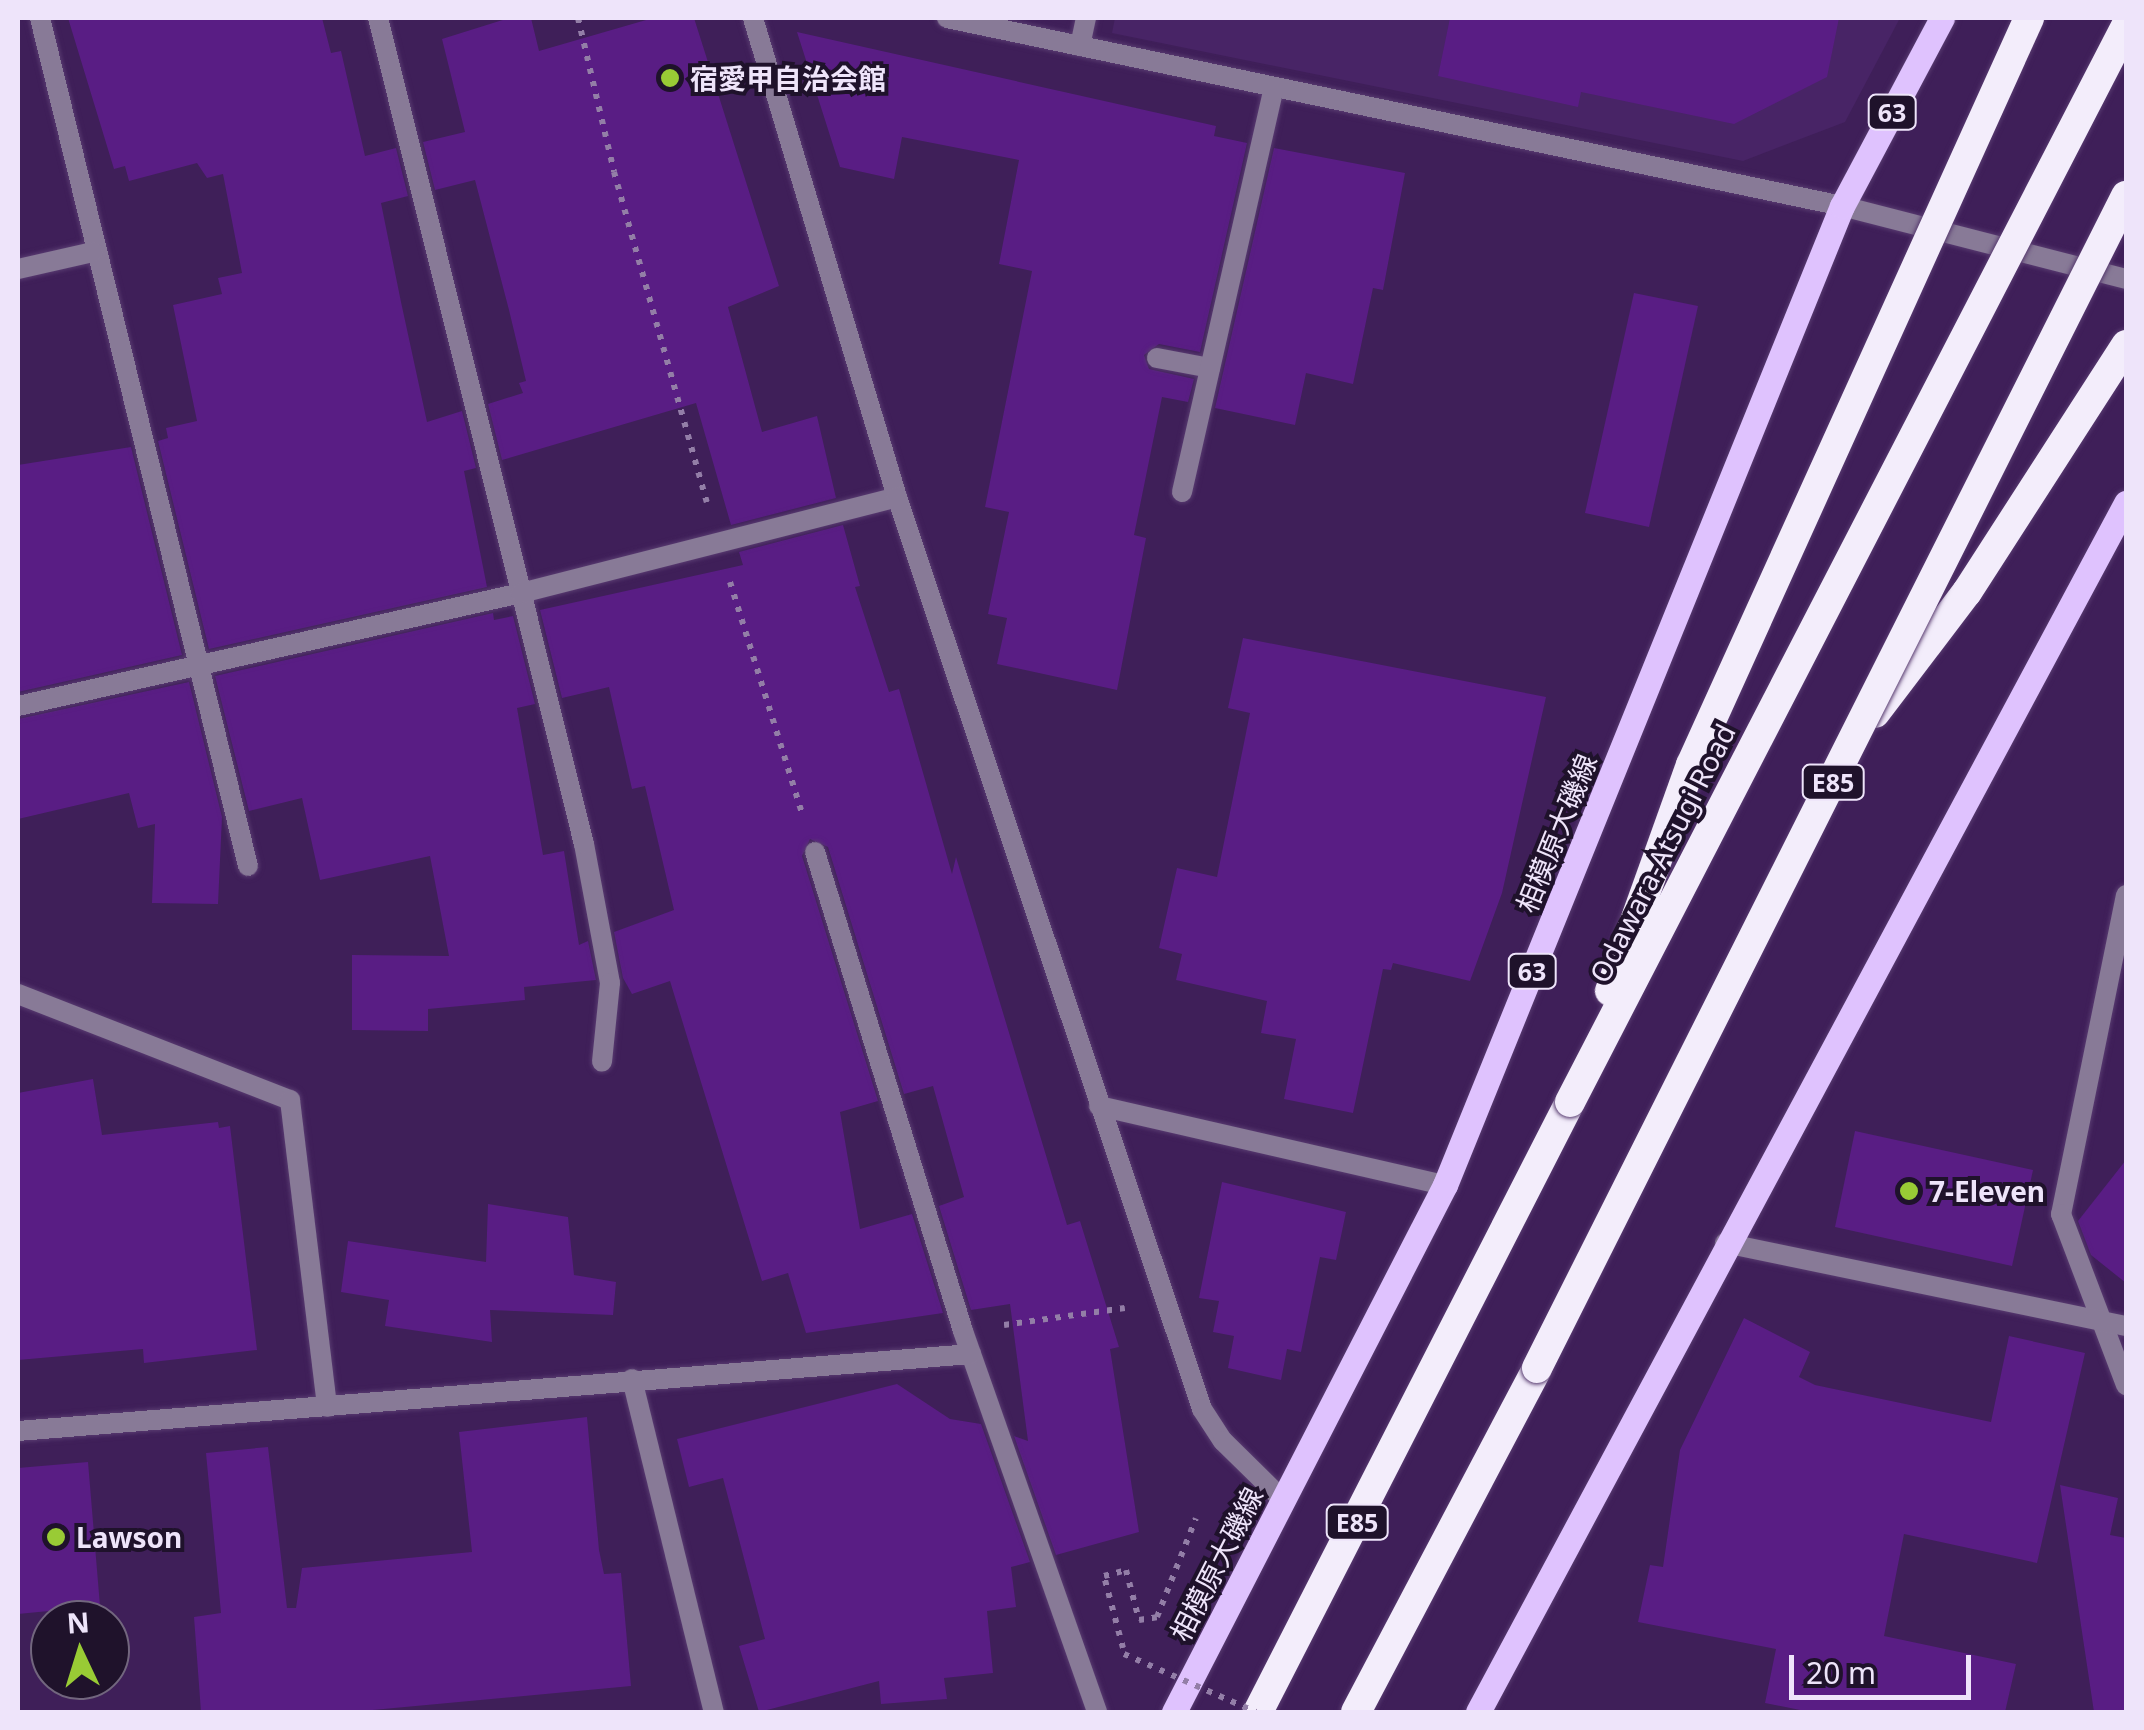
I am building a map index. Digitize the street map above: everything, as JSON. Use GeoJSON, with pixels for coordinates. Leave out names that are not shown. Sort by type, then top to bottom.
{"type":"FeatureCollection","features":[{"type":"Feature","properties":{"kind":"highway"},"geometry":{"type":"LineString","coordinates":[[1570,1102],[1691,765],[2030,18]]}},
{"type":"Feature","properties":{"kind":"highway","name":"Odawara-Atsugi Road"},"geometry":{"type":"LineString","coordinates":[[1257,1712],[2126,26]]}},
{"type":"Feature","properties":{"kind":"highway","name":"E85"},"geometry":{"type":"LineString","coordinates":[[1356,1712],[1537,1368],[2126,196]]}},
{"type":"Feature","properties":{"kind":"highway"},"geometry":{"type":"LineString","coordinates":[[1854,741],[1967,592],[2126,344]]}},
{"type":"Feature","properties":{"kind":"main road","name":"相模原大磯線"},"geometry":{"type":"LineString","coordinates":[[1174,1712],[1445,1186],[1842,206],[1942,18]]}},
{"type":"Feature","properties":{"kind":"main road"},"geometry":{"type":"LineString","coordinates":[[1478,1712],[1725,1242],[2126,503]]}},
{"type":"Feature","properties":{"kind":"street"},"geometry":{"type":"LineString","coordinates":[[40,18],[93,252],[248,866]]}},
{"type":"Feature","properties":{"kind":"street"},"geometry":{"type":"LineString","coordinates":[[378,18],[584,844],[610,982],[602,1062]]}},
{"type":"Feature","properties":{"kind":"street"},"geometry":{"type":"LineString","coordinates":[[753,18],[896,498],[1202,1409],[1223,1441],[1283,1500]]}},
{"type":"Feature","properties":{"kind":"street"},"geometry":{"type":"LineString","coordinates":[[947,18],[1842,206],[2126,279]]}},
{"type":"Feature","properties":{"kind":"street"},"geometry":{"type":"LineString","coordinates":[[1080,46],[1086,18]]}},
{"type":"Feature","properties":{"kind":"street"},"geometry":{"type":"LineString","coordinates":[[1182,492],[1274,88]]}},
{"type":"Feature","properties":{"kind":"street"},"geometry":{"type":"LineString","coordinates":[[18,269],[93,252]]}},
{"type":"Feature","properties":{"kind":"street"},"geometry":{"type":"LineString","coordinates":[[1157,358],[1210,368]]}},
{"type":"Feature","properties":{"kind":"street"},"geometry":{"type":"LineString","coordinates":[[18,706],[521,593],[896,498]]}},
{"type":"Feature","properties":{"kind":"street"},"geometry":{"type":"LineString","coordinates":[[815,852],[963,1331],[1097,1712]]}},
{"type":"Feature","properties":{"kind":"street"},"geometry":{"type":"LineString","coordinates":[[2126,895],[2061,1214],[2126,1385]]}},
{"type":"Feature","properties":{"kind":"street"},"geometry":{"type":"LineString","coordinates":[[18,994],[290,1100],[327,1407]]}},
{"type":"Feature","properties":{"kind":"street"},"geometry":{"type":"LineString","coordinates":[[1098,1106],[1445,1186]]}},
{"type":"Feature","properties":{"kind":"street"},"geometry":{"type":"LineString","coordinates":[[1725,1242],[2126,1326]]}},
{"type":"Feature","properties":{"kind":"street"},"geometry":{"type":"LineString","coordinates":[[18,1431],[632,1378],[971,1354]]}},
{"type":"Feature","properties":{"kind":"street"},"geometry":{"type":"LineString","coordinates":[[632,1378],[714,1712]]}},
{"type":"Feature","properties":{"kind":"path"},"geometry":{"type":"LineString","coordinates":[[578,18],[614,172],[718,540],[815,852]]}},
{"type":"Feature","properties":{"kind":"path"},"geometry":{"type":"LineString","coordinates":[[963,1331],[1168,1302]]}},
{"type":"Feature","properties":{"kind":"path"},"geometry":{"type":"LineString","coordinates":[[1196,1518],[1158,1617],[1138,1620],[1126,1570],[1104,1576],[1124,1654],[1257,1712]]}},
{"type":"Feature","properties":{"kind":"shaded area"},"geometry":{"type":"Polygon","coordinates":[[[1115,18],[1900,18],[1845,122],[1743,161],[1112,33],[1115,18]]]}},
{"type":"Feature","properties":{"kind":"building"},"geometry":{"type":"Polygon","coordinates":[[[68,18],[322,18],[331,53],[341,51],[365,156],[396,148],[408,196],[381,203],[401,302],[427,422],[462,411],[476,468],[464,471],[487,587],[209,649],[158,441],[168,438],[166,428],[197,421],[173,305],[222,294],[218,278],[242,273],[223,174],[207,178],[197,163],[129,181],[125,166],[114,169],[68,18]]]}},
{"type":"Feature","properties":{"kind":"building"},"geometry":{"type":"Polygon","coordinates":[[[509,18],[531,18],[539,51],[653,18],[694,18],[779,286],[728,307],[762,432],[817,416],[836,498],[731,525],[696,403],[502,460],[488,404],[523,393],[519,383],[526,381],[509,310],[475,180],[435,190],[423,142],[465,132],[442,39],[509,18]]]}},
{"type":"Feature","properties":{"kind":"building"},"geometry":{"type":"Polygon","coordinates":[[[1450,18],[1839,18],[1827,77],[1734,124],[1581,92],[1578,107],[1438,76],[1450,18]]]}},
{"type":"Feature","properties":{"kind":"building"},"geometry":{"type":"Polygon","coordinates":[[[797,32],[1216,126],[1214,136],[1247,143],[1200,352],[1159,344],[1144,355],[1149,369],[1194,379],[1188,402],[1162,397],[1134,535],[1146,538],[1117,690],[997,664],[1007,618],[988,614],[1009,512],[985,507],[1032,271],[999,264],[1019,160],[902,137],[894,179],[840,167],[797,32]]]}},
{"type":"Feature","properties":{"kind":"building"},"geometry":{"type":"Polygon","coordinates":[[[1274,148],[1405,173],[1383,290],[1373,288],[1353,384],[1306,373],[1295,425],[1215,408],[1274,148]]]}},
{"type":"Feature","properties":{"kind":"building"},"geometry":{"type":"Polygon","coordinates":[[[1634,293],[1698,306],[1649,527],[1585,513],[1634,293]]]}},
{"type":"Feature","properties":{"kind":"building"},"geometry":{"type":"Polygon","coordinates":[[[131,447],[182,655],[18,692],[18,465],[131,447]]]}},
{"type":"Feature","properties":{"kind":"building"},"geometry":{"type":"Polygon","coordinates":[[[843,525],[860,586],[855,587],[889,692],[899,689],[952,874],[956,857],[1067,1225],[1080,1221],[1119,1347],[1110,1349],[1139,1532],[1056,1555],[1014,1436],[1028,1441],[1010,1304],[971,1310],[939,1206],[964,1197],[933,1086],[904,1094],[828,847],[810,839],[802,856],[878,1101],[840,1112],[860,1229],[912,1214],[943,1313],[806,1333],[788,1273],[762,1281],[670,981],[632,994],[623,978],[614,932],[674,910],[645,786],[632,789],[609,687],[562,698],[540,610],[743,565],[739,552],[843,525]]]}},
{"type":"Feature","properties":{"kind":"building"},"geometry":{"type":"Polygon","coordinates":[[[493,613],[494,620],[513,616],[535,704],[517,708],[543,855],[564,851],[579,945],[588,941],[596,980],[524,987],[525,1000],[428,1009],[428,1031],[352,1030],[352,955],[449,956],[430,856],[320,880],[302,798],[249,811],[215,676],[493,613]]]}},
{"type":"Feature","properties":{"kind":"building"},"geometry":{"type":"Polygon","coordinates":[[[1243,638],[1546,697],[1502,893],[1470,981],[1393,963],[1391,970],[1383,969],[1353,1113],[1284,1099],[1296,1039],[1261,1033],[1267,1001],[1176,980],[1182,954],[1159,948],[1177,868],[1217,877],[1250,713],[1228,708],[1243,638]]]}},
{"type":"Feature","properties":{"kind":"building"},"geometry":{"type":"Polygon","coordinates":[[[189,682],[222,817],[218,904],[152,903],[155,824],[138,828],[129,793],[18,819],[18,719],[189,682]]]}},
{"type":"Feature","properties":{"kind":"building"},"geometry":{"type":"Polygon","coordinates":[[[93,1079],[102,1135],[218,1122],[219,1128],[230,1126],[257,1350],[144,1363],[143,1349],[18,1360],[18,1093],[93,1079]]]}},
{"type":"Feature","properties":{"kind":"building"},"geometry":{"type":"Polygon","coordinates":[[[1855,1131],[2033,1170],[2012,1266],[1835,1227],[1855,1131]]]}},
{"type":"Feature","properties":{"kind":"building"},"geometry":{"type":"Polygon","coordinates":[[[2126,1160],[2126,1283],[2091,1255],[2078,1221],[2126,1160]]]}},
{"type":"Feature","properties":{"kind":"building"},"geometry":{"type":"Polygon","coordinates":[[[1222,1182],[1346,1212],[1336,1260],[1320,1257],[1301,1352],[1287,1349],[1281,1380],[1228,1368],[1234,1336],[1213,1332],[1219,1301],[1199,1298],[1222,1182]]]}},
{"type":"Feature","properties":{"kind":"building"},"geometry":{"type":"Polygon","coordinates":[[[488,1204],[568,1217],[574,1275],[616,1282],[613,1315],[490,1310],[492,1342],[385,1326],[389,1300],[341,1292],[348,1241],[486,1262],[488,1204]]]}},
{"type":"Feature","properties":{"kind":"building"},"geometry":{"type":"Polygon","coordinates":[[[1744,1318],[1810,1352],[1799,1377],[1815,1385],[1991,1422],[2009,1336],[2085,1353],[2037,1563],[1904,1534],[1884,1636],[2016,1664],[2005,1712],[1810,1712],[1765,1703],[1776,1649],[1638,1622],[1650,1565],[1663,1567],[1680,1450],[1744,1318]]]}},
{"type":"Feature","properties":{"kind":"building"},"geometry":{"type":"Polygon","coordinates":[[[897,1384],[950,1419],[981,1424],[1030,1562],[1011,1567],[1016,1607],[987,1611],[993,1673],[944,1678],[947,1699],[881,1704],[879,1681],[759,1712],[739,1646],[765,1639],[723,1478],[689,1487],[677,1439],[897,1384]]]}},
{"type":"Feature","properties":{"kind":"building"},"geometry":{"type":"Polygon","coordinates":[[[587,1417],[599,1550],[604,1574],[621,1573],[631,1686],[351,1712],[201,1712],[194,1617],[221,1613],[206,1453],[268,1447],[287,1608],[296,1608],[302,1568],[472,1552],[459,1432],[587,1417]]]}},
{"type":"Feature","properties":{"kind":"building","name":"Lawson"},"geometry":{"type":"Polygon","coordinates":[[[88,1462],[100,1600],[30,1600],[30,1613],[18,1614],[18,1468],[88,1462]]]}},
{"type":"Feature","properties":{"kind":"building"},"geometry":{"type":"Polygon","coordinates":[[[2060,1485],[2118,1498],[2110,1535],[2126,1538],[2126,1712],[2094,1712],[2060,1485]]]}},
{"type":"Feature","properties":{"kind":"place","name":"宿愛甲自治会館"},"geometry":{"type":"Point","coordinates":[670,78]}},
{"type":"Feature","properties":{"kind":"place","name":"7-Eleven"},"geometry":{"type":"Point","coordinates":[1909,1191]}},
{"type":"Feature","properties":{"kind":"place","name":"Lawson"},"geometry":{"type":"Point","coordinates":[56,1537]}}]}
